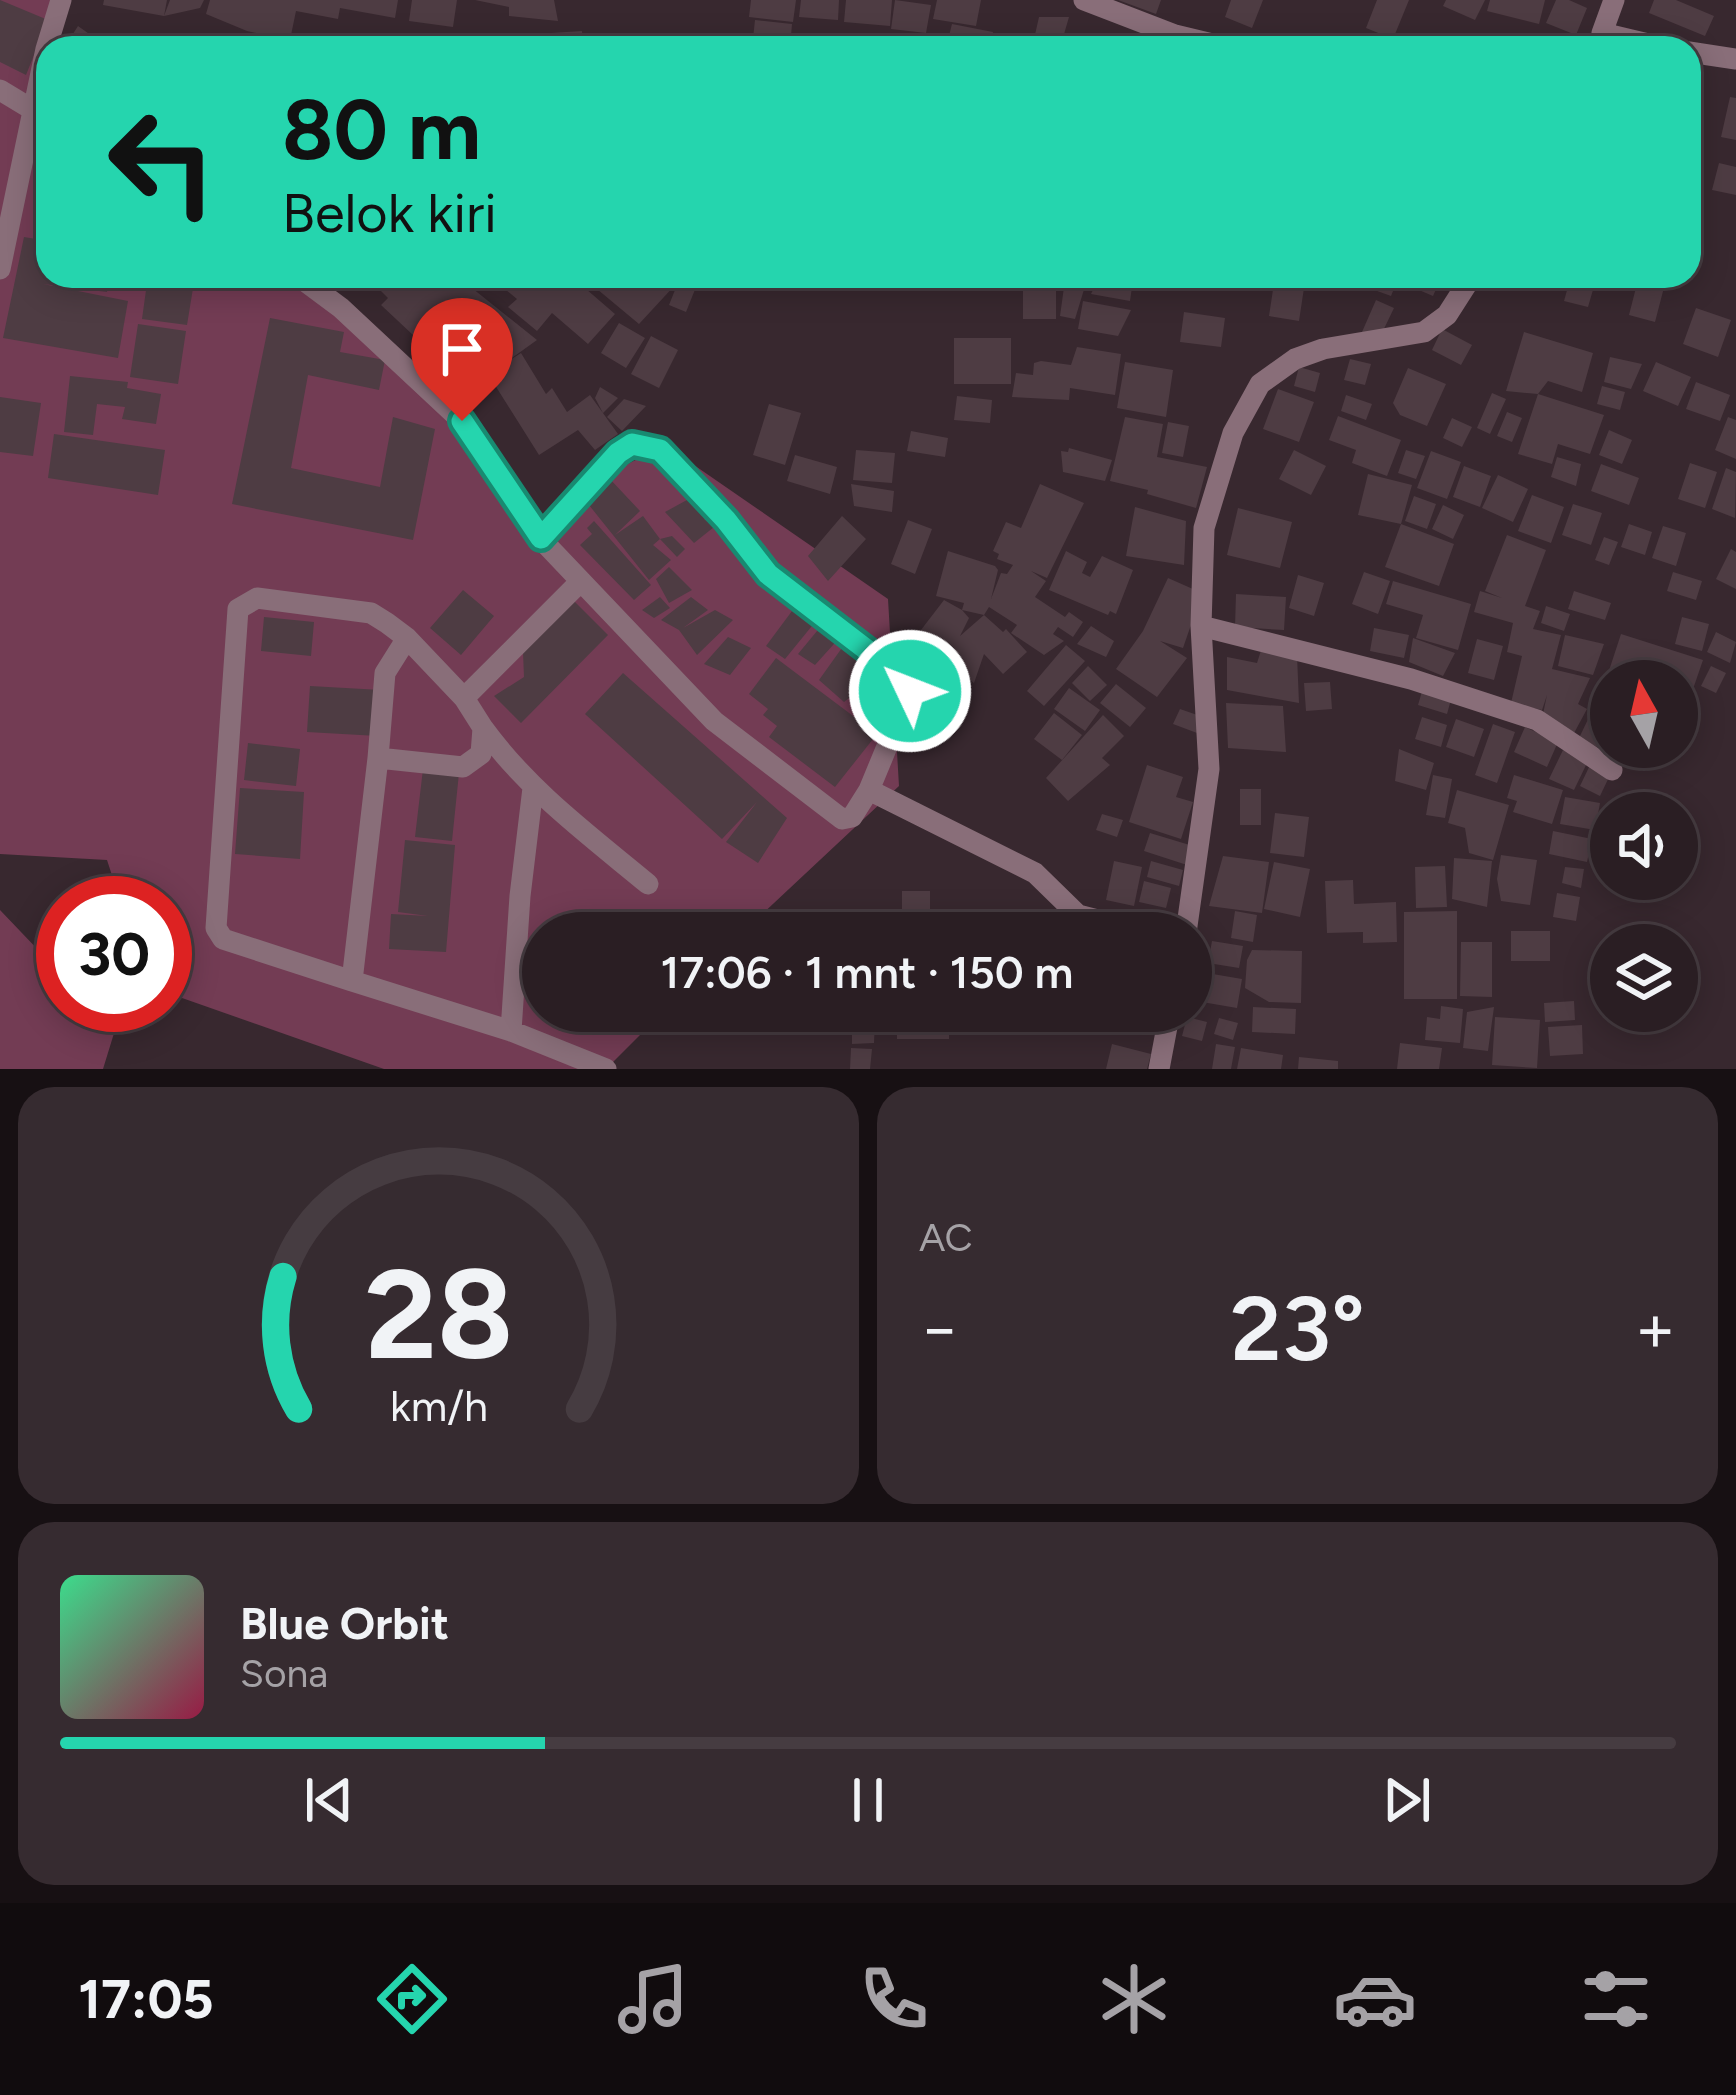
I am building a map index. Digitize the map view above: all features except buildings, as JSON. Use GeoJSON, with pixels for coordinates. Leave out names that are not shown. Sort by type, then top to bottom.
{"type":"FeatureCollection","features":[{"type":"Feature","properties":{"kind":"street"},"geometry":{"type":"LineString","coordinates":[[55,36],[61,0]]}},
{"type":"Feature","properties":{"kind":"street"},"geometry":{"type":"LineString","coordinates":[[1084,0],[1178,36]]}},
{"type":"Feature","properties":{"kind":"street"},"geometry":{"type":"LineString","coordinates":[[1601,36],[1614,0]]}},
{"type":"Feature","properties":{"kind":"street"},"geometry":{"type":"LineString","coordinates":[[1701,54],[1736,59]]}},
{"type":"Feature","properties":{"kind":"street"},"geometry":{"type":"LineString","coordinates":[[0,91],[36,112]]}},
{"type":"Feature","properties":{"kind":"street"},"geometry":{"type":"LineString","coordinates":[[0,269],[36,134]]}},
{"type":"Feature","properties":{"kind":"street"},"geometry":{"type":"LineString","coordinates":[[314,288],[462,421],[541,538],[714,721],[796,788],[847,820],[869,790],[910,691],[906,680],[768,574],[726,520],[660,450],[632,444],[618,453],[541,538]]}},
{"type":"Feature","properties":{"kind":"street"},"geometry":{"type":"LineString","coordinates":[[1189,912],[1209,769],[1202,626],[1204,528],[1233,433],[1260,384],[1295,359],[1424,332],[1448,315],[1465,288]]}},
{"type":"Feature","properties":{"kind":"street"},"geometry":{"type":"LineString","coordinates":[[464,698],[580,582]]}},
{"type":"Feature","properties":{"kind":"street"},"geometry":{"type":"LineString","coordinates":[[606,1069],[511,1031],[223,939],[216,928],[238,609],[257,598],[371,613],[407,638],[464,698],[510,766],[648,884]]}},
{"type":"Feature","properties":{"kind":"street"},"geometry":{"type":"LineString","coordinates":[[1202,626],[1411,679],[1537,720],[1612,770]]}},
{"type":"Feature","properties":{"kind":"street"},"geometry":{"type":"LineString","coordinates":[[352,981],[385,673],[407,638]]}},
{"type":"Feature","properties":{"kind":"street"},"geometry":{"type":"LineString","coordinates":[[378,758],[464,767],[481,754],[483,728]]}},
{"type":"Feature","properties":{"kind":"street"},"geometry":{"type":"LineString","coordinates":[[511,1031],[533,788]]}},
{"type":"Feature","properties":{"kind":"street"},"geometry":{"type":"LineString","coordinates":[[869,790],[1035,873],[1075,912]]}},
{"type":"Feature","properties":{"kind":"street"},"geometry":{"type":"LineString","coordinates":[[1159,1069],[1166,1032]]}},
{"type":"Feature","properties":{"kind":"shaded area"},"geometry":{"type":"Polygon","coordinates":[[[0,0],[66,0],[52,36],[36,36],[36,288],[322,288],[482,435],[537,526],[569,494],[665,445],[888,599],[899,786],[764,912],[522,912],[522,1032],[643,1032],[606,1069],[384,1069],[192,1001],[192,876],[112,876],[107,860],[0,854],[0,0]]]}},
{"type":"Feature","properties":{"kind":"shaded area"},"geometry":{"type":"Polygon","coordinates":[[[0,910],[36,948],[36,1032],[114,1032],[103,1069],[0,1069],[0,910]]]}},
{"type":"Feature","properties":{"kind":"route"},"geometry":{"type":"LineString","coordinates":[[462,421],[541,538],[618,453],[632,444],[660,450],[726,520],[768,574],[906,680],[910,691]]}}]}
